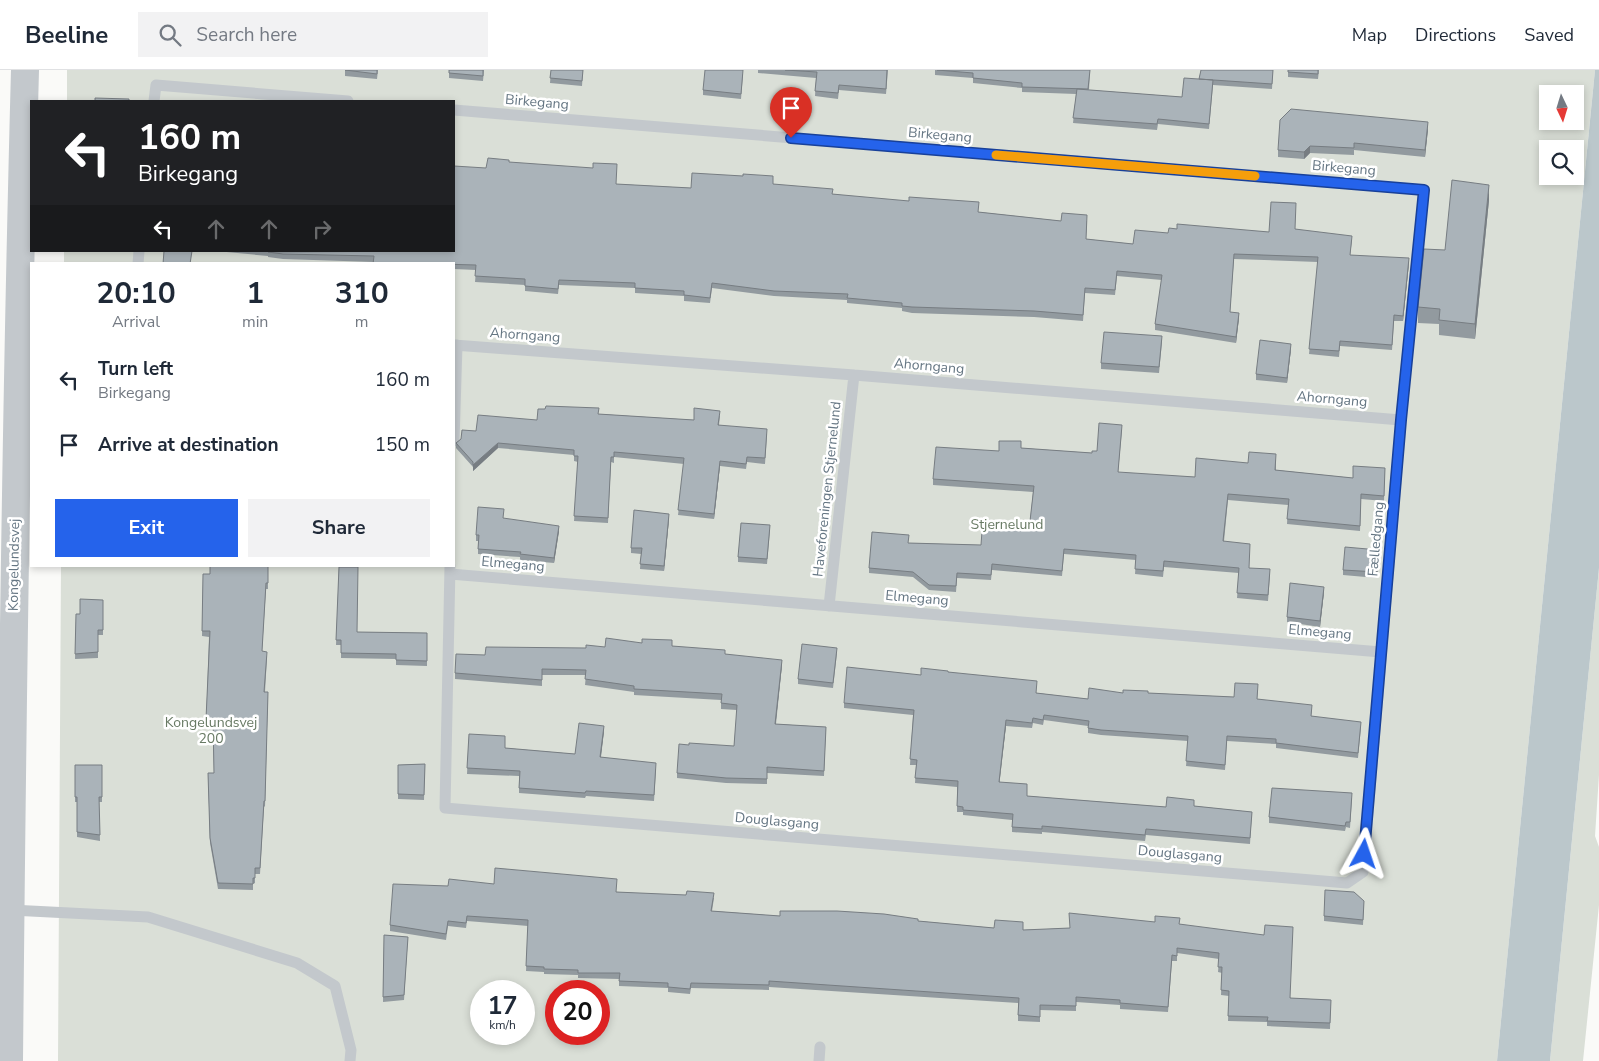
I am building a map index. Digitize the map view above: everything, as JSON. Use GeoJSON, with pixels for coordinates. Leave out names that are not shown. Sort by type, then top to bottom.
{"type":"FeatureCollection","features":[{"type":"Feature","properties":{"kind":"street","name":"Kongelundsvej"},"geometry":{"type":"LineString","coordinates":[[9,1061],[10,910],[6,648],[25,309],[25,70]]}},
{"type":"Feature","properties":{"kind":"lane"},"geometry":{"type":"LineString","coordinates":[[154,100],[156,85],[336,100]]}},
{"type":"Feature","properties":{"kind":"lane","name":"Birkegang"},"geometry":{"type":"LineString","coordinates":[[455,110],[1424,190]]}},
{"type":"Feature","properties":{"kind":"lane","name":"Fælledgang"},"geometry":{"type":"LineString","coordinates":[[1347,883],[1363,872],[1401,420],[1424,190]]}},
{"type":"Feature","properties":{"kind":"lane","name":"Ahorngang"},"geometry":{"type":"LineString","coordinates":[[455,345],[854,375],[1401,420]]}},
{"type":"Feature","properties":{"kind":"lane","name":"Haveforeningen Stjernelund"},"geometry":{"type":"LineString","coordinates":[[829,606],[854,375]]}},
{"type":"Feature","properties":{"kind":"lane","name":"Elmegang"},"geometry":{"type":"LineString","coordinates":[[450,570],[829,606],[1381,652]]}},
{"type":"Feature","properties":{"kind":"lane","name":"Douglasgang"},"geometry":{"type":"LineString","coordinates":[[450,570],[445,808],[1347,883]]}},
{"type":"Feature","properties":{"kind":"lane"},"geometry":{"type":"LineString","coordinates":[[10,910],[148,917],[297,963],[334,986],[351,1050],[350,1061]]}},
{"type":"Feature","properties":{"kind":"lane"},"geometry":{"type":"LineString","coordinates":[[819,1061],[820,1047]]}},
{"type":"Feature","properties":{"kind":"green space","name":"Stjernelund"},"geometry":{"type":"Polygon","coordinates":[[[67,70],[1595,70],[1584,181],[1584,140],[1539,140],[1539,185],[1584,185],[1497,1061],[58,1061],[61,567],[455,567],[455,262],[64,262],[64,252],[455,252],[455,100],[67,100],[67,70]]]}},
{"type":"Feature","properties":{"kind":"green space"},"geometry":{"type":"Polygon","coordinates":[[[1599,568],[1599,775],[1595,836],[1599,847],[1599,905],[1583,1061],[1550,1061],[1599,568]]]}},
{"type":"Feature","properties":{"kind":"shaded area"},"geometry":{"type":"Polygon","coordinates":[[[1595,70],[1599,70],[1599,568],[1550,1061],[1497,1061],[1584,185],[1595,70]]]}},
{"type":"Feature","properties":{"kind":"building"},"geometry":{"type":"Polygon","coordinates":[[[345,70],[377,70],[377,74],[345,70]]]}},
{"type":"Feature","properties":{"kind":"building"},"geometry":{"type":"Polygon","coordinates":[[[449,70],[483,70],[483,76],[449,73],[449,70]]]}},
{"type":"Feature","properties":{"kind":"building"},"geometry":{"type":"Polygon","coordinates":[[[551,70],[583,70],[582,81],[550,78],[551,70]]]}},
{"type":"Feature","properties":{"kind":"building"},"geometry":{"type":"Polygon","coordinates":[[[705,70],[743,70],[741,94],[703,90],[705,70]]]}},
{"type":"Feature","properties":{"kind":"building"},"geometry":{"type":"Polygon","coordinates":[[[785,70],[887,70],[886,89],[839,85],[838,93],[815,91],[817,72],[785,70]]]}},
{"type":"Feature","properties":{"kind":"building"},"geometry":{"type":"Polygon","coordinates":[[[937,70],[1090,70],[1088,89],[1022,87],[1022,83],[973,78],[973,73],[937,70]]]}},
{"type":"Feature","properties":{"kind":"building"},"geometry":{"type":"Polygon","coordinates":[[[1201,70],[1273,70],[1272,84],[1199,79],[1201,70]]]}},
{"type":"Feature","properties":{"kind":"building"},"geometry":{"type":"Polygon","coordinates":[[[1288,70],[1318,70],[1318,74],[1288,72],[1288,70]]]}},
{"type":"Feature","properties":{"kind":"building"},"geometry":{"type":"Polygon","coordinates":[[[1184,78],[1213,80],[1209,124],[1158,119],[1157,124],[1073,118],[1077,89],[1182,97],[1184,78]]]}},
{"type":"Feature","properties":{"kind":"building"},"geometry":{"type":"Polygon","coordinates":[[[95,98],[129,99],[129,100],[95,100],[95,98]]]}},
{"type":"Feature","properties":{"kind":"building"},"geometry":{"type":"Polygon","coordinates":[[[1291,109],[1428,122],[1425,150],[1354,143],[1354,148],[1310,146],[1304,152],[1278,150],[1280,120],[1291,109]]]}},
{"type":"Feature","properties":{"kind":"building"},"geometry":{"type":"Polygon","coordinates":[[[488,158],[509,160],[509,162],[593,168],[593,163],[617,164],[616,184],[691,188],[692,173],[773,176],[773,184],[833,189],[832,194],[909,201],[909,197],[979,202],[978,212],[1061,221],[1062,213],[1087,215],[1086,239],[1133,244],[1135,230],[1168,233],[1169,228],[1177,229],[1177,224],[1269,232],[1271,202],[1296,203],[1295,229],[1352,236],[1350,255],[1409,258],[1403,316],[1394,315],[1392,345],[1340,341],[1339,351],[1309,349],[1318,257],[1234,254],[1230,312],[1239,313],[1236,337],[1155,324],[1162,275],[1117,271],[1115,290],[1085,288],[1083,315],[1034,311],[912,307],[902,306],[902,303],[847,298],[848,294],[774,291],[712,283],[710,298],[684,295],[684,291],[635,288],[635,283],[559,280],[558,289],[525,286],[525,279],[475,276],[476,265],[455,264],[455,262],[373,262],[374,256],[268,252],[455,252],[455,166],[486,168],[488,158]]]}},
{"type":"Feature","properties":{"kind":"building"},"geometry":{"type":"Polygon","coordinates":[[[1452,180],[1489,185],[1475,324],[1439,320],[1440,309],[1418,307],[1424,249],[1445,250],[1452,180]]]}},
{"type":"Feature","properties":{"kind":"building"},"geometry":{"type":"Polygon","coordinates":[[[164,252],[192,252],[190,262],[163,262],[164,252]]]}},
{"type":"Feature","properties":{"kind":"building"},"geometry":{"type":"Polygon","coordinates":[[[1104,332],[1162,336],[1159,367],[1101,363],[1104,332]]]}},
{"type":"Feature","properties":{"kind":"building"},"geometry":{"type":"Polygon","coordinates":[[[1260,340],[1291,344],[1287,378],[1256,374],[1260,340]]]}},
{"type":"Feature","properties":{"kind":"building"},"geometry":{"type":"Polygon","coordinates":[[[546,406],[599,408],[598,414],[694,420],[694,408],[720,411],[718,425],[767,429],[765,458],[747,457],[746,464],[720,461],[714,514],[678,510],[684,458],[614,452],[614,457],[611,457],[608,518],[574,516],[578,456],[574,456],[574,450],[498,443],[473,465],[473,462],[456,443],[461,439],[462,430],[476,431],[478,415],[537,420],[538,409],[545,409],[546,406]]]}},
{"type":"Feature","properties":{"kind":"building"},"geometry":{"type":"Polygon","coordinates":[[[1099,423],[1122,425],[1118,472],[1195,477],[1196,458],[1248,463],[1249,452],[1276,454],[1275,470],[1353,478],[1353,466],[1385,468],[1384,496],[1361,494],[1360,526],[1287,519],[1289,499],[1228,494],[1223,541],[1250,544],[1249,568],[1270,569],[1268,595],[1237,593],[1239,568],[1164,561],[1163,571],[1135,569],[1136,555],[1064,549],[1062,571],[992,564],[991,575],[957,573],[956,586],[929,585],[913,572],[869,568],[872,532],[909,535],[908,543],[981,545],[984,527],[1029,530],[1034,486],[933,479],[936,447],[999,451],[999,441],[1021,441],[1021,448],[1092,453],[1092,451],[1097,451],[1099,423]]]}},
{"type":"Feature","properties":{"kind":"building"},"geometry":{"type":"Polygon","coordinates":[[[478,507],[504,509],[503,518],[559,526],[554,558],[520,554],[521,552],[478,549],[479,535],[476,535],[478,507]]]}},
{"type":"Feature","properties":{"kind":"building"},"geometry":{"type":"Polygon","coordinates":[[[634,510],[669,514],[664,566],[640,564],[642,548],[631,548],[634,510]]]}},
{"type":"Feature","properties":{"kind":"building"},"geometry":{"type":"Polygon","coordinates":[[[741,523],[770,525],[767,559],[738,557],[741,523]]]}},
{"type":"Feature","properties":{"kind":"building"},"geometry":{"type":"Polygon","coordinates":[[[1345,547],[1379,550],[1377,572],[1343,570],[1345,547]]]}},
{"type":"Feature","properties":{"kind":"building"},"geometry":{"type":"Polygon","coordinates":[[[210,567],[268,567],[262,651],[267,652],[264,692],[268,692],[265,801],[260,868],[255,868],[253,884],[218,883],[210,838],[208,773],[214,773],[213,719],[206,719],[210,631],[202,631],[203,574],[210,574],[210,567]]]}},
{"type":"Feature","properties":{"kind":"building"},"geometry":{"type":"Polygon","coordinates":[[[339,567],[358,567],[357,632],[427,633],[427,661],[396,660],[396,654],[341,653],[341,640],[336,640],[339,567]]]}},
{"type":"Feature","properties":{"kind":"building"},"geometry":{"type":"Polygon","coordinates":[[[1290,583],[1324,587],[1320,621],[1287,617],[1290,583]]]}},
{"type":"Feature","properties":{"kind":"building"},"geometry":{"type":"Polygon","coordinates":[[[80,599],[103,600],[103,630],[98,630],[98,652],[75,654],[76,614],[80,614],[80,599]]]}},
{"type":"Feature","properties":{"kind":"building"},"geometry":{"type":"Polygon","coordinates":[[[606,638],[642,643],[642,639],[672,640],[672,646],[725,650],[725,654],[782,660],[775,724],[826,727],[824,771],[767,767],[767,779],[726,778],[677,773],[679,744],[734,746],[737,705],[721,703],[722,694],[634,689],[634,686],[585,679],[586,670],[542,669],[542,680],[455,673],[456,654],[485,655],[486,647],[586,648],[586,645],[605,647],[606,638]]]}},
{"type":"Feature","properties":{"kind":"building"},"geometry":{"type":"Polygon","coordinates":[[[802,644],[837,648],[833,683],[798,679],[802,644]]]}},
{"type":"Feature","properties":{"kind":"building"},"geometry":{"type":"Polygon","coordinates":[[[847,667],[921,675],[921,668],[1037,681],[1036,693],[1088,699],[1089,688],[1123,693],[1123,690],[1234,697],[1235,683],[1258,684],[1257,699],[1312,705],[1311,716],[1361,722],[1358,753],[1276,743],[1276,739],[1227,736],[1225,765],[1186,761],[1188,736],[1101,730],[1088,728],[1089,721],[1044,715],[1043,720],[1033,718],[1032,723],[1006,720],[999,782],[1027,784],[1027,796],[1166,807],[1167,797],[1194,800],[1194,806],[1252,812],[1250,838],[1146,829],[1145,835],[1042,826],[1042,829],[1012,827],[1013,814],[963,810],[963,807],[957,806],[958,781],[915,778],[917,760],[910,759],[914,710],[844,703],[847,667]]]}},
{"type":"Feature","properties":{"kind":"building"},"geometry":{"type":"Polygon","coordinates":[[[579,723],[604,726],[600,757],[656,763],[654,795],[586,791],[585,793],[519,788],[520,771],[467,768],[469,734],[505,736],[505,748],[575,754],[579,723]]]}},
{"type":"Feature","properties":{"kind":"building"},"geometry":{"type":"Polygon","coordinates":[[[425,764],[424,795],[398,794],[398,765],[425,764]]]}},
{"type":"Feature","properties":{"kind":"building"},"geometry":{"type":"Polygon","coordinates":[[[75,765],[102,765],[102,797],[99,797],[100,835],[77,832],[75,765]]]}},
{"type":"Feature","properties":{"kind":"building"},"geometry":{"type":"Polygon","coordinates":[[[1272,788],[1352,793],[1350,822],[1346,822],[1345,826],[1269,817],[1272,788]]]}},
{"type":"Feature","properties":{"kind":"building"},"geometry":{"type":"Polygon","coordinates":[[[495,868],[617,879],[616,892],[686,895],[687,891],[714,893],[711,911],[780,916],[780,911],[837,911],[884,914],[918,919],[918,921],[994,928],[995,920],[1023,922],[1023,930],[1070,928],[1069,913],[1155,922],[1155,916],[1180,918],[1179,924],[1264,935],[1265,925],[1293,927],[1290,998],[1331,1000],[1330,1023],[1267,1021],[1268,1017],[1228,1016],[1229,991],[1221,990],[1222,967],[1218,967],[1219,953],[1177,948],[1177,956],[1172,955],[1168,1007],[1120,1003],[1120,1000],[1076,997],[1076,1006],[1040,1005],[1040,1017],[1018,1015],[1019,998],[769,981],[769,985],[691,983],[690,989],[668,987],[668,983],[619,981],[620,973],[578,973],[578,970],[544,969],[544,967],[526,966],[528,920],[467,916],[466,923],[448,921],[446,934],[390,925],[393,884],[448,886],[449,879],[494,884],[495,868]]]}},
{"type":"Feature","properties":{"kind":"building"},"geometry":{"type":"Polygon","coordinates":[[[1325,890],[1354,892],[1364,901],[1363,920],[1324,916],[1325,890]]]}},
{"type":"Feature","properties":{"kind":"building"},"geometry":{"type":"Polygon","coordinates":[[[384,935],[408,937],[404,995],[383,997],[384,935]]]}},
{"type":"Feature","properties":{"kind":"slow traffic"},"geometry":{"type":"LineString","coordinates":[[996,155],[1255,176]]}},
{"type":"Feature","properties":{"kind":"route"},"geometry":{"type":"LineString","coordinates":[[791,138],[1424,190],[1401,420],[1364,854]]}},
{"type":"Feature","properties":{"kind":"park label","name":"Kongelundsvej 200"},"geometry":{"type":"Point","coordinates":[211,730]}}]}
